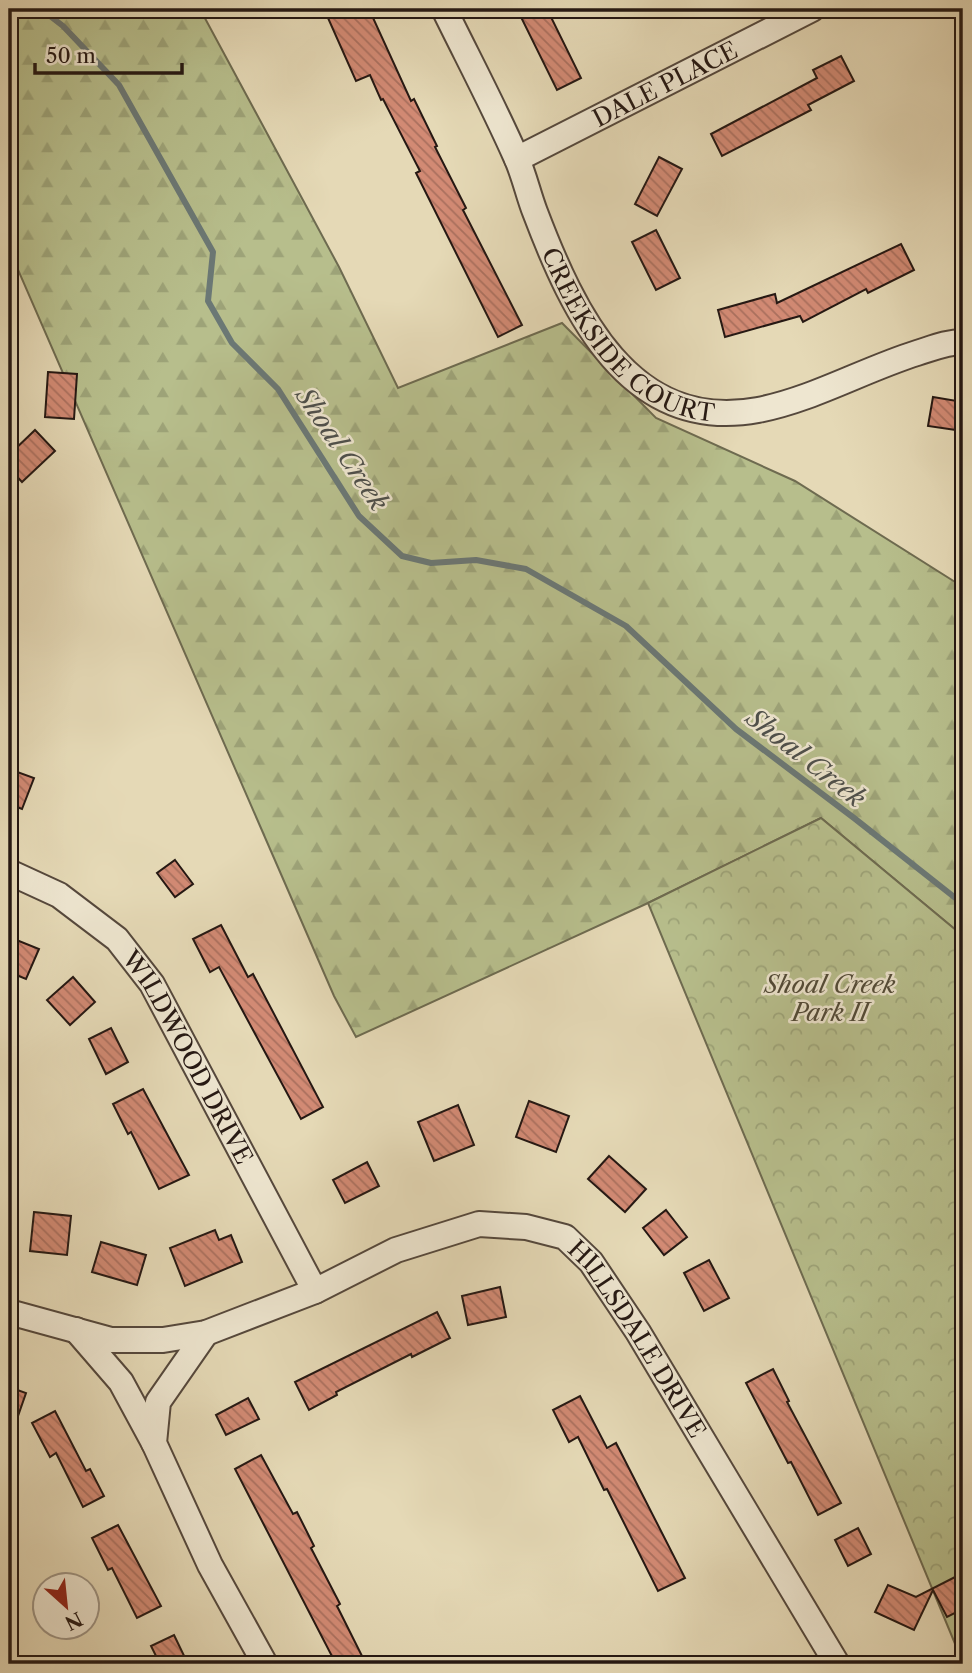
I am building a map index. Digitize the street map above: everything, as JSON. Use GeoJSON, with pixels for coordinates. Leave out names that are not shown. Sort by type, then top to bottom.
{"type":"FeatureCollection","features":[{"type":"Feature","properties":{"kind":"street","name":"CREEKSIDE COURT"},"geometry":{"type":"LineString","coordinates":[[444,9],[517,159],[534,211],[569,293],[601,345],[620,368],[643,386],[696,412],[754,411],[811,395],[895,360],[951,342],[963,342]]}},
{"type":"Feature","properties":{"kind":"street","name":"DALE PLACE"},"geometry":{"type":"LineString","coordinates":[[517,159],[812,9]]}},
{"type":"Feature","properties":{"kind":"street","name":"WILDWOOD DRIVE"},"geometry":{"type":"LineString","coordinates":[[9,872],[59,895],[117,939],[152,984],[315,1291]]}},
{"type":"Feature","properties":{"kind":"street","name":"HILLSDALE DRIVE"},"geometry":{"type":"LineString","coordinates":[[9,1311],[111,1340],[163,1340],[206,1333],[315,1291],[396,1250],[479,1224],[526,1227],[565,1237],[591,1262],[638,1332],[837,1664]]}},
{"type":"Feature","properties":{"kind":"street"},"geometry":{"type":"LineString","coordinates":[[76,1330],[121,1382],[154,1443],[210,1565],[265,1664]]}},
{"type":"Feature","properties":{"kind":"street"},"geometry":{"type":"LineString","coordinates":[[154,1443],[158,1402],[206,1333]]}},
{"type":"Feature","properties":{"kind":"green space"},"geometry":{"type":"Polygon","coordinates":[[[9,9],[200,9],[339,267],[398,388],[562,323],[656,418],[795,481],[963,587],[963,936],[821,818],[648,903],[356,1037],[334,996],[9,249],[9,9]]]}},
{"type":"Feature","properties":{"kind":"green space","name":"Shoal Creek Park II"},"geometry":{"type":"Polygon","coordinates":[[[821,818],[963,936],[963,1663],[648,903],[821,818]]]}},
{"type":"Feature","properties":{"kind":"building"},"geometry":{"type":"Polygon","coordinates":[[[324,9],[369,9],[411,101],[414,99],[466,208],[463,210],[522,325],[498,337],[416,173],[420,171],[383,99],[381,100],[370,75],[356,81],[324,9]]]}},
{"type":"Feature","properties":{"kind":"building"},"geometry":{"type":"Polygon","coordinates":[[[517,9],[547,9],[581,78],[557,90],[517,9]]]}},
{"type":"Feature","properties":{"kind":"building"},"geometry":{"type":"Polygon","coordinates":[[[841,56],[854,81],[808,105],[811,110],[722,156],[711,134],[817,78],[813,70],[841,56]]]}},
{"type":"Feature","properties":{"kind":"building"},"geometry":{"type":"Polygon","coordinates":[[[659,157],[682,169],[657,216],[635,204],[659,157]]]}},
{"type":"Feature","properties":{"kind":"building"},"geometry":{"type":"Polygon","coordinates":[[[656,230],[680,278],[656,290],[632,242],[656,230]]]}},
{"type":"Feature","properties":{"kind":"building"},"geometry":{"type":"Polygon","coordinates":[[[901,244],[914,270],[868,293],[866,289],[803,322],[800,316],[725,337],[718,310],[775,294],[777,303],[901,244]]]}},
{"type":"Feature","properties":{"kind":"building"},"geometry":{"type":"Polygon","coordinates":[[[48,372],[77,374],[74,419],[45,417],[48,372]]]}},
{"type":"Feature","properties":{"kind":"building"},"geometry":{"type":"Polygon","coordinates":[[[933,397],[963,402],[963,431],[928,426],[933,397]]]}},
{"type":"Feature","properties":{"kind":"building"},"geometry":{"type":"Polygon","coordinates":[[[35,430],[55,451],[22,482],[9,468],[9,455],[35,430]]]}},
{"type":"Feature","properties":{"kind":"building"},"geometry":{"type":"Polygon","coordinates":[[[9,769],[34,778],[22,809],[9,804],[9,769]]]}},
{"type":"Feature","properties":{"kind":"building"},"geometry":{"type":"Polygon","coordinates":[[[175,860],[193,884],[175,897],[157,873],[175,860]]]}},
{"type":"Feature","properties":{"kind":"building"},"geometry":{"type":"Polygon","coordinates":[[[221,925],[248,977],[253,974],[323,1107],[301,1119],[219,967],[210,972],[193,939],[221,925]]]}},
{"type":"Feature","properties":{"kind":"building"},"geometry":{"type":"Polygon","coordinates":[[[9,937],[39,949],[26,979],[9,972],[9,937]]]}},
{"type":"Feature","properties":{"kind":"building"},"geometry":{"type":"Polygon","coordinates":[[[73,977],[95,1002],[70,1025],[47,1000],[73,977]]]}},
{"type":"Feature","properties":{"kind":"building"},"geometry":{"type":"Polygon","coordinates":[[[111,1028],[128,1062],[106,1074],[89,1039],[111,1028]]]}},
{"type":"Feature","properties":{"kind":"building"},"geometry":{"type":"Polygon","coordinates":[[[143,1089],[189,1175],[159,1189],[131,1132],[128,1134],[113,1104],[143,1089]]]}},
{"type":"Feature","properties":{"kind":"building"},"geometry":{"type":"Polygon","coordinates":[[[529,1101],[569,1116],[556,1152],[516,1137],[529,1101]]]}},
{"type":"Feature","properties":{"kind":"building"},"geometry":{"type":"Polygon","coordinates":[[[458,1105],[474,1145],[434,1161],[418,1122],[458,1105]]]}},
{"type":"Feature","properties":{"kind":"building"},"geometry":{"type":"Polygon","coordinates":[[[609,1156],[646,1189],[625,1212],[588,1179],[609,1156]]]}},
{"type":"Feature","properties":{"kind":"building"},"geometry":{"type":"Polygon","coordinates":[[[367,1162],[379,1186],[345,1203],[333,1180],[367,1162]]]}},
{"type":"Feature","properties":{"kind":"building"},"geometry":{"type":"Polygon","coordinates":[[[666,1210],[687,1237],[664,1255],[643,1228],[666,1210]]]}},
{"type":"Feature","properties":{"kind":"building"},"geometry":{"type":"Polygon","coordinates":[[[34,1212],[71,1216],[67,1255],[30,1251],[34,1212]]]}},
{"type":"Feature","properties":{"kind":"building"},"geometry":{"type":"Polygon","coordinates":[[[215,1230],[219,1240],[231,1235],[242,1262],[185,1286],[170,1248],[215,1230]]]}},
{"type":"Feature","properties":{"kind":"building"},"geometry":{"type":"Polygon","coordinates":[[[101,1242],[146,1255],[137,1285],[92,1272],[101,1242]]]}},
{"type":"Feature","properties":{"kind":"building"},"geometry":{"type":"Polygon","coordinates":[[[709,1260],[729,1298],[704,1311],[684,1273],[709,1260]]]}},
{"type":"Feature","properties":{"kind":"building"},"geometry":{"type":"Polygon","coordinates":[[[500,1287],[506,1317],[468,1325],[462,1296],[500,1287]]]}},
{"type":"Feature","properties":{"kind":"building"},"geometry":{"type":"Polygon","coordinates":[[[437,1312],[450,1338],[412,1357],[411,1354],[336,1392],[337,1395],[309,1410],[295,1382],[437,1312]]]}},
{"type":"Feature","properties":{"kind":"building"},"geometry":{"type":"Polygon","coordinates":[[[773,1369],[789,1401],[787,1402],[841,1503],[818,1515],[746,1383],[773,1369]]]}},
{"type":"Feature","properties":{"kind":"building"},"geometry":{"type":"Polygon","coordinates":[[[9,1387],[26,1393],[11,1436],[9,1435],[9,1387]]]}},
{"type":"Feature","properties":{"kind":"building"},"geometry":{"type":"Polygon","coordinates":[[[580,1396],[607,1448],[616,1443],[685,1578],[658,1591],[578,1437],[569,1442],[553,1410],[580,1396]]]}},
{"type":"Feature","properties":{"kind":"building"},"geometry":{"type":"Polygon","coordinates":[[[248,1398],[259,1419],[226,1435],[216,1415],[248,1398]]]}},
{"type":"Feature","properties":{"kind":"building"},"geometry":{"type":"Polygon","coordinates":[[[55,1411],[86,1471],[90,1469],[104,1496],[83,1507],[56,1453],[50,1457],[32,1423],[55,1411]]]}},
{"type":"Feature","properties":{"kind":"building"},"geometry":{"type":"Polygon","coordinates":[[[261,1455],[293,1514],[297,1512],[314,1546],[311,1548],[340,1604],[337,1606],[366,1664],[336,1664],[235,1469],[261,1455]]]}},
{"type":"Feature","properties":{"kind":"building"},"geometry":{"type":"Polygon","coordinates":[[[118,1525],[161,1606],[137,1618],[112,1568],[108,1570],[92,1538],[118,1525]]]}},
{"type":"Feature","properties":{"kind":"building"},"geometry":{"type":"Polygon","coordinates":[[[858,1528],[871,1554],[848,1566],[835,1540],[858,1528]]]}},
{"type":"Feature","properties":{"kind":"building"},"geometry":{"type":"Polygon","coordinates":[[[963,1573],[963,1609],[947,1617],[933,1590],[914,1630],[875,1612],[888,1585],[916,1597],[963,1573]]]}},
{"type":"Feature","properties":{"kind":"building"},"geometry":{"type":"Polygon","coordinates":[[[174,1635],[188,1664],[160,1664],[151,1646],[174,1635]]]}},
{"type":"Feature","properties":{"kind":"waterway","name":"Shoal Creek"},"geometry":{"type":"LineString","coordinates":[[41,9],[63,26],[119,85],[213,252],[208,301],[232,343],[278,389],[359,516],[402,556],[431,563],[476,560],[526,569],[626,626],[736,729],[963,904]]}}]}
